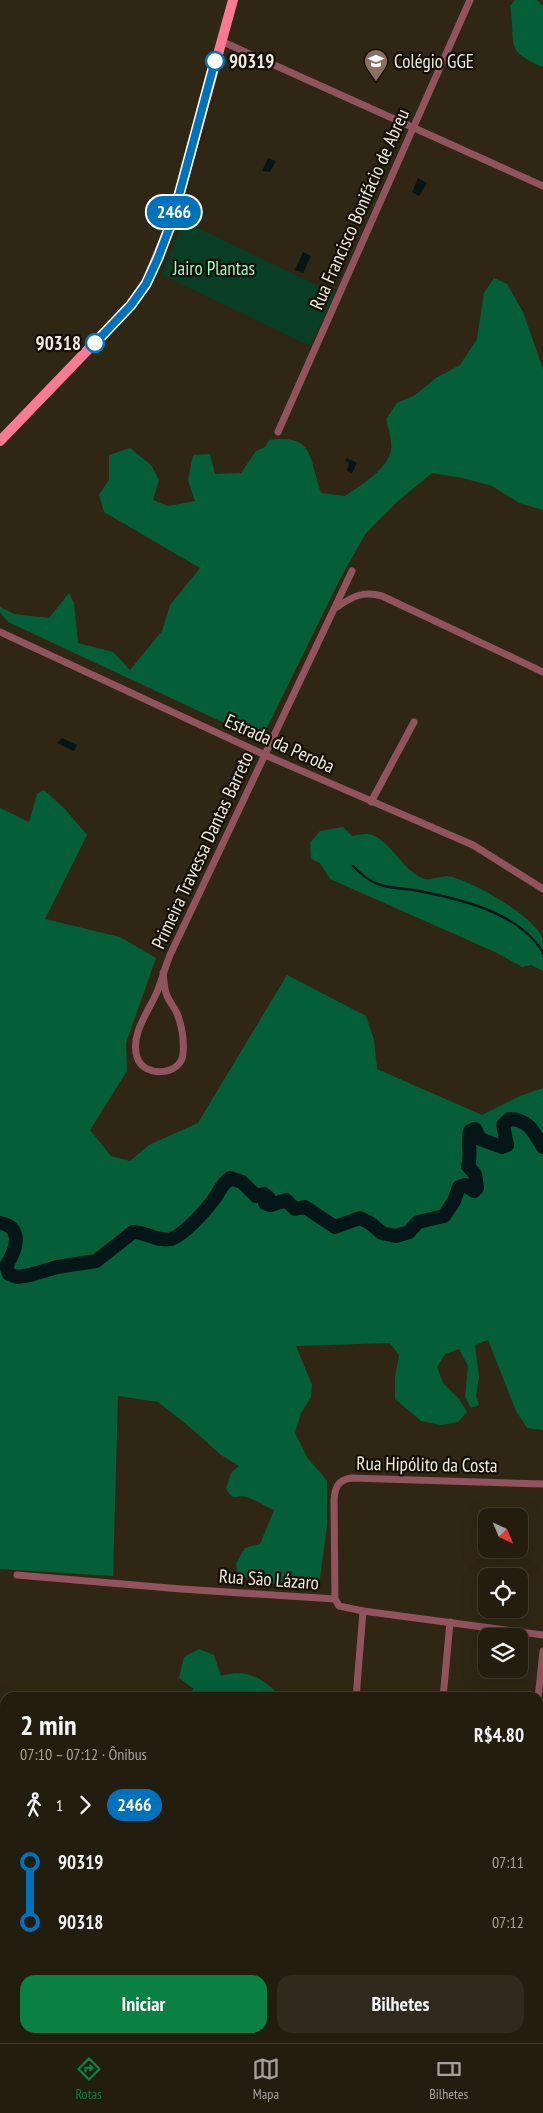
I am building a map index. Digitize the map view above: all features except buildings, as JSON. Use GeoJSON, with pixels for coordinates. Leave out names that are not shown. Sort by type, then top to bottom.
{"type":"FeatureCollection","features":[{"type":"Feature","properties":{"kind":"main road"},"geometry":{"type":"LineString","coordinates":[[0,442],[131,305],[146,284],[172,221],[233,0]]}},
{"type":"Feature","properties":{"kind":"street","name":"Rua Francisco Bonifácio de Abreu"},"geometry":{"type":"LineString","coordinates":[[278,432],[470,0]]}},
{"type":"Feature","properties":{"kind":"street"},"geometry":{"type":"LineString","coordinates":[[221,41],[543,186]]}},
{"type":"Feature","properties":{"kind":"street","name":"Primeira Travessa Dantas Barreto"},"geometry":{"type":"LineString","coordinates":[[162,973],[166,994],[178,1016],[183,1039],[183,1056],[175,1068],[158,1072],[143,1066],[137,1058],[136,1042],[140,1026],[157,991],[162,973],[352,571]]}},
{"type":"Feature","properties":{"kind":"street"},"geometry":{"type":"LineString","coordinates":[[337,606],[358,594],[368,593],[382,596],[543,672]]}},
{"type":"Feature","properties":{"kind":"street","name":"Estrada da Peroba"},"geometry":{"type":"LineString","coordinates":[[0,632],[265,755],[472,845],[543,889]]}},
{"type":"Feature","properties":{"kind":"street"},"geometry":{"type":"LineString","coordinates":[[371,802],[414,722]]}},
{"type":"Feature","properties":{"kind":"street","name":"Rua Hipólito da Costa"},"geometry":{"type":"LineString","coordinates":[[335,1599],[334,1500],[338,1483],[344,1479],[543,1484]]}},
{"type":"Feature","properties":{"kind":"street","name":"Rua São Lázaro"},"geometry":{"type":"LineString","coordinates":[[20,1574],[181,1589],[335,1599],[339,1606],[363,1611],[543,1635]]}},
{"type":"Feature","properties":{"kind":"street"},"geometry":{"type":"LineString","coordinates":[[356,1692],[363,1611]]}},
{"type":"Feature","properties":{"kind":"street"},"geometry":{"type":"LineString","coordinates":[[444,1692],[450,1622]]}},
{"type":"Feature","properties":{"kind":"street"},"geometry":{"type":"LineString","coordinates":[[539,1692],[543,1651]]}},
{"type":"Feature","properties":{"kind":"green space"},"geometry":{"type":"Polygon","coordinates":[[[515,0],[537,0],[543,6],[543,67],[522,56],[516,50],[510,6],[515,0]]]}},
{"type":"Feature","properties":{"kind":"green space","name":"Jairo Plantas"},"geometry":{"type":"Polygon","coordinates":[[[183,221],[335,294],[310,346],[162,275],[183,221]]]}},
{"type":"Feature","properties":{"kind":"green space"},"geometry":{"type":"Polygon","coordinates":[[[494,278],[507,284],[523,312],[543,369],[543,510],[519,503],[492,486],[463,478],[432,473],[398,501],[366,533],[340,579],[261,740],[8,622],[0,612],[0,607],[14,614],[49,618],[69,593],[74,603],[78,643],[113,652],[130,670],[162,631],[170,605],[200,568],[104,512],[99,495],[109,480],[109,455],[130,448],[151,465],[159,480],[153,500],[168,506],[195,501],[188,480],[193,455],[210,454],[215,474],[241,473],[256,451],[265,447],[269,440],[284,439],[303,445],[308,452],[321,493],[345,496],[377,473],[387,461],[391,445],[386,419],[397,403],[415,395],[436,378],[460,365],[477,339],[484,293],[494,278]]]}},
{"type":"Feature","properties":{"kind":"green space"},"geometry":{"type":"Polygon","coordinates":[[[44,790],[65,809],[87,835],[45,919],[120,937],[156,958],[126,1043],[127,1071],[90,1130],[111,1156],[130,1161],[149,1145],[198,1123],[287,975],[366,1016],[374,1040],[377,1069],[482,1115],[520,1096],[543,1088],[543,1430],[527,1428],[516,1411],[488,1340],[475,1345],[479,1377],[476,1396],[479,1405],[471,1408],[465,1397],[468,1366],[459,1349],[445,1354],[437,1367],[443,1383],[459,1399],[467,1412],[458,1422],[441,1425],[421,1421],[395,1399],[395,1377],[399,1355],[390,1343],[296,1346],[312,1385],[311,1397],[301,1413],[295,1433],[307,1457],[327,1481],[327,1526],[319,1585],[305,1591],[238,1576],[236,1563],[245,1548],[260,1544],[274,1510],[247,1497],[231,1496],[226,1489],[231,1473],[239,1466],[221,1455],[158,1402],[118,1396],[113,1576],[0,1569],[0,808],[29,822],[37,794],[44,790]]]}},
{"type":"Feature","properties":{"kind":"green space"},"geometry":{"type":"Polygon","coordinates":[[[343,827],[352,836],[367,834],[381,840],[408,868],[422,878],[429,879],[448,876],[462,880],[515,910],[536,928],[542,937],[543,971],[531,965],[522,967],[495,952],[330,879],[320,863],[311,859],[310,843],[320,831],[343,827]]]}},
{"type":"Feature","properties":{"kind":"green space"},"geometry":{"type":"Polygon","coordinates":[[[199,1649],[214,1655],[221,1676],[238,1673],[253,1676],[276,1692],[190,1692],[194,1689],[179,1678],[184,1657],[199,1649]]]}},
{"type":"Feature","properties":{"kind":"shaded area"},"geometry":{"type":"Polygon","coordinates":[[[268,158],[276,161],[270,172],[262,171],[268,158]]]}},
{"type":"Feature","properties":{"kind":"shaded area"},"geometry":{"type":"Polygon","coordinates":[[[418,178],[427,183],[419,196],[412,192],[418,178]]]}},
{"type":"Feature","properties":{"kind":"shaded area"},"geometry":{"type":"Polygon","coordinates":[[[303,252],[311,256],[303,273],[295,270],[303,252]]]}},
{"type":"Feature","properties":{"kind":"shaded area"},"geometry":{"type":"Polygon","coordinates":[[[347,458],[357,463],[352,473],[347,471],[349,463],[345,461],[347,458]]]}},
{"type":"Feature","properties":{"kind":"shaded area"},"geometry":{"type":"Polygon","coordinates":[[[62,738],[77,745],[74,751],[57,743],[62,738]]]}},
{"type":"Feature","properties":{"kind":"waterway"},"geometry":{"type":"LineString","coordinates":[[353,866],[369,880],[377,884],[453,898],[488,910],[520,928],[533,939],[543,953]]}},
{"type":"Feature","properties":{"kind":"waterway"},"geometry":{"type":"LineString","coordinates":[[0,1223],[8,1225],[13,1229],[15,1235],[15,1247],[6,1266],[9,1274],[17,1277],[57,1267],[96,1261],[133,1232],[166,1240],[176,1237],[200,1215],[230,1178],[242,1182],[256,1196],[264,1194],[268,1197],[265,1203],[271,1205],[286,1200],[295,1209],[305,1207],[335,1227],[360,1218],[370,1223],[382,1233],[396,1236],[409,1232],[418,1222],[444,1216],[454,1201],[459,1187],[465,1185],[474,1191],[477,1188],[475,1174],[468,1166],[470,1131],[475,1129],[480,1139],[502,1147],[507,1145],[503,1125],[509,1119],[521,1121],[530,1127],[543,1147]]}},
{"type":"Feature","properties":{"kind":"bus line","name":"2466"},"geometry":{"type":"LineString","coordinates":[[95,343],[131,305],[146,284],[158,258],[172,221],[215,61]]}},
{"type":"Feature","properties":{"kind":"place","name":"90319"},"geometry":{"type":"Point","coordinates":[215,61]}},
{"type":"Feature","properties":{"kind":"place","name":"Colégio GGE"},"geometry":{"type":"Point","coordinates":[376,82]}},
{"type":"Feature","properties":{"kind":"place","name":"90318"},"geometry":{"type":"Point","coordinates":[95,343]}}]}
